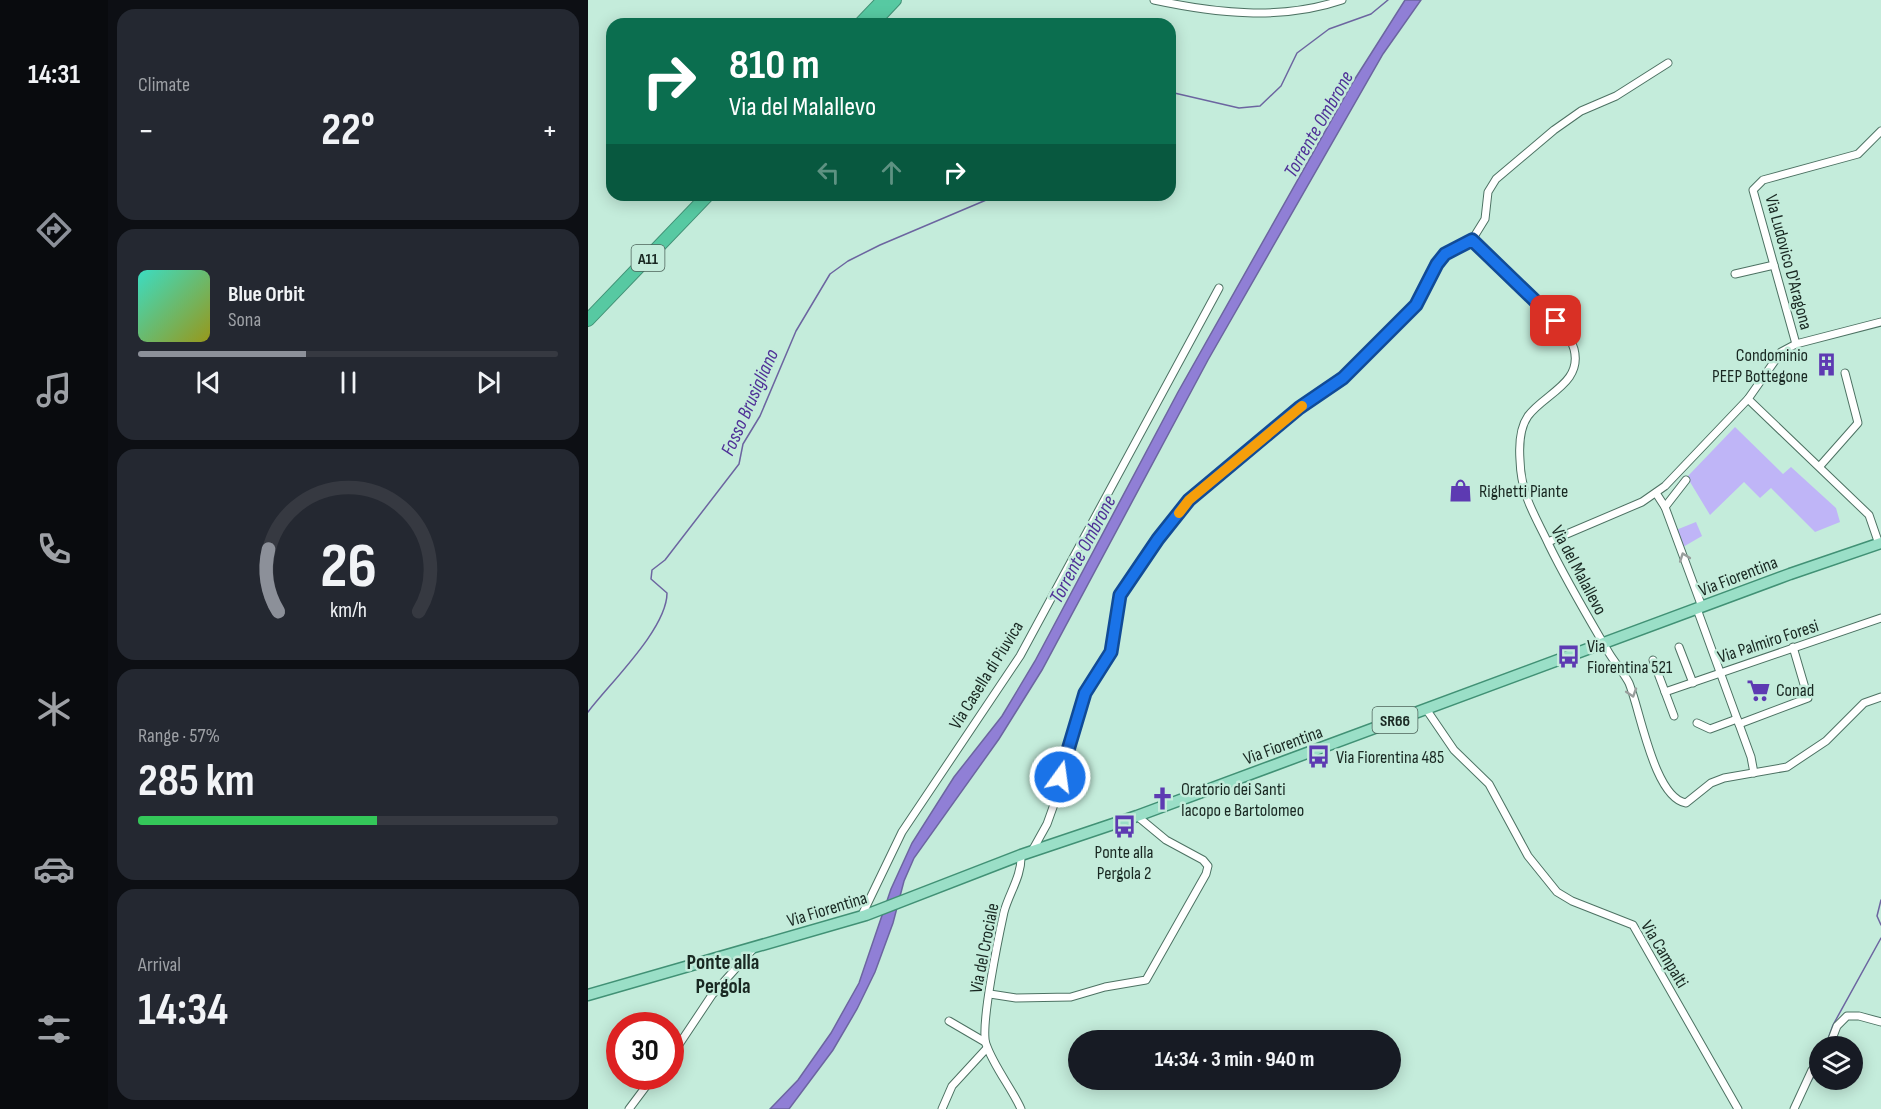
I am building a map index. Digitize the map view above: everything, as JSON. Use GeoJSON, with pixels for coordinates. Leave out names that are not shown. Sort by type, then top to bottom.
{"type":"FeatureCollection","features":[{"type":"Feature","properties":{"kind":"highway"},"geometry":{"type":"LineString","coordinates":[[866,18],[884,0]]}},
{"type":"Feature","properties":{"kind":"highway"},"geometry":{"type":"LineString","coordinates":[[878,18],[895,0]]}},
{"type":"Feature","properties":{"kind":"highway","name":"A11"},"geometry":{"type":"LineString","coordinates":[[588,308],[691,201]]}},
{"type":"Feature","properties":{"kind":"highway","name":"A11"},"geometry":{"type":"LineString","coordinates":[[588,320],[702,201]]}},
{"type":"Feature","properties":{"kind":"main road","name":"Via Fiorentina"},"geometry":{"type":"LineString","coordinates":[[588,995],[863,916],[1026,854],[1152,811],[1603,643],[1880,544]]}},
{"type":"Feature","properties":{"kind":"street"},"geometry":{"type":"LineString","coordinates":[[1155,0],[1207,12],[1233,14],[1265,13],[1342,0]]}},
{"type":"Feature","properties":{"kind":"street"},"geometry":{"type":"LineString","coordinates":[[1026,854],[1047,824],[1057,796],[1064,759],[1085,693],[1111,652],[1120,595],[1158,539],[1189,500],[1299,408],[1343,378],[1416,305],[1437,264],[1445,254],[1472,240],[1485,219],[1488,192],[1496,179],[1554,130],[1581,111],[1616,96],[1668,63]]}},
{"type":"Feature","properties":{"kind":"street","name":"Via Ludovico D'Aragona"},"geometry":{"type":"LineString","coordinates":[[1796,344],[1753,189],[1762,180],[1858,154],[1881,131]]}},
{"type":"Feature","properties":{"kind":"street","name":"Via del Malallevo"},"geometry":{"type":"LineString","coordinates":[[1472,240],[1556,321],[1573,346],[1576,363],[1572,373],[1527,417],[1520,438],[1524,497],[1571,590],[1629,682],[1644,739],[1665,784],[1676,799],[1689,802],[1711,783],[1738,774],[1754,773]]}},
{"type":"Feature","properties":{"kind":"street"},"geometry":{"type":"LineString","coordinates":[[1735,274],[1773,265]]}},
{"type":"Feature","properties":{"kind":"street","name":"Via Casella di Piuvica"},"geometry":{"type":"LineString","coordinates":[[863,916],[898,838],[1020,656],[1219,288]]}},
{"type":"Feature","properties":{"kind":"street"},"geometry":{"type":"LineString","coordinates":[[1548,542],[1635,505],[1656,493],[1681,472],[1748,399],[1781,352],[1796,344],[1881,322]]}},
{"type":"Feature","properties":{"kind":"street"},"geometry":{"type":"LineString","coordinates":[[1820,466],[1858,423],[1845,373]]}},
{"type":"Feature","properties":{"kind":"street"},"geometry":{"type":"LineString","coordinates":[[1748,399],[1869,515],[1880,544]]}},
{"type":"Feature","properties":{"kind":"street"},"geometry":{"type":"LineString","coordinates":[[1665,507],[1686,480]]}},
{"type":"Feature","properties":{"kind":"street"},"geometry":{"type":"LineString","coordinates":[[1656,493],[1665,507],[1754,773],[1778,770],[1796,762],[1826,741],[1864,703],[1881,697]]}},
{"type":"Feature","properties":{"kind":"street","name":"Via Palmiro Foresi"},"geometry":{"type":"LineString","coordinates":[[1665,692],[1881,618]]}},
{"type":"Feature","properties":{"kind":"street"},"geometry":{"type":"LineString","coordinates":[[1680,647],[1693,683]]}},
{"type":"Feature","properties":{"kind":"street"},"geometry":{"type":"LineString","coordinates":[[1697,723],[1710,729],[1807,699],[1808,688],[1793,647]]}},
{"type":"Feature","properties":{"kind":"street"},"geometry":{"type":"LineString","coordinates":[[1653,660],[1674,716]]}},
{"type":"Feature","properties":{"kind":"street","name":"Via Campalti"},"geometry":{"type":"LineString","coordinates":[[1426,709],[1454,750],[1489,784],[1528,856],[1557,892],[1572,901],[1633,925],[1738,1109]]}},
{"type":"Feature","properties":{"kind":"street"},"geometry":{"type":"LineString","coordinates":[[1152,811],[1154,830]]}},
{"type":"Feature","properties":{"kind":"street"},"geometry":{"type":"LineString","coordinates":[[990,994],[1016,998],[1071,997],[1105,987],[1146,980],[1206,874],[1208,866],[1203,860],[1172,844],[1137,816]]}},
{"type":"Feature","properties":{"kind":"street","name":"Via del Crociale"},"geometry":{"type":"LineString","coordinates":[[986,1045],[984,1028],[997,942],[1006,903],[1026,854]]}},
{"type":"Feature","properties":{"kind":"street"},"geometry":{"type":"LineString","coordinates":[[684,1037],[709,1000],[754,947]]}},
{"type":"Feature","properties":{"kind":"street"},"geometry":{"type":"LineString","coordinates":[[1833,1036],[1837,1026],[1847,1016],[1859,1016],[1881,1022]]}},
{"type":"Feature","properties":{"kind":"street"},"geometry":{"type":"LineString","coordinates":[[949,1021],[986,1045],[1021,1109]]}},
{"type":"Feature","properties":{"kind":"street"},"geometry":{"type":"LineString","coordinates":[[942,1109],[952,1086],[986,1045]]}},
{"type":"Feature","properties":{"kind":"street"},"geometry":{"type":"LineString","coordinates":[[1794,1109],[1809,1076]]}},
{"type":"Feature","properties":{"kind":"street"},"geometry":{"type":"LineString","coordinates":[[628,1109],[643,1090]]}},
{"type":"Feature","properties":{"kind":"shaded area"},"geometry":{"type":"Polygon","coordinates":[[[1405,0],[1421,0],[1383,54],[1208,360],[1042,670],[999,739],[914,858],[904,881],[893,923],[875,972],[857,1009],[833,1050],[789,1109],[770,1109],[798,1080],[831,1033],[859,983],[891,889],[912,843],[954,777],[1002,716],[1035,661],[1178,392],[1353,82],[1405,0]]]}},
{"type":"Feature","properties":{"kind":"shaded area"},"geometry":{"type":"Polygon","coordinates":[[[1735,427],[1783,474],[1791,467],[1836,508],[1840,522],[1815,532],[1771,488],[1760,498],[1744,482],[1710,515],[1687,477],[1735,427]]]}},
{"type":"Feature","properties":{"kind":"shaded area"},"geometry":{"type":"Polygon","coordinates":[[[1696,522],[1702,536],[1683,547],[1676,530],[1696,522]]]}},
{"type":"Feature","properties":{"kind":"waterway","name":"Fosso Brusigliano"},"geometry":{"type":"LineString","coordinates":[[1176,93],[1239,108],[1260,106],[1281,86],[1297,53],[1329,29],[1371,14],[1388,0]]}},
{"type":"Feature","properties":{"kind":"waterway","name":"Fosso Brusigliano"},"geometry":{"type":"LineString","coordinates":[[588,712],[635,656],[658,623],[667,593],[651,579],[652,570],[665,560],[739,464],[743,444],[760,416],[796,331],[830,274],[848,261],[880,245],[984,201]]}},
{"type":"Feature","properties":{"kind":"waterway"},"geometry":{"type":"LineString","coordinates":[[1881,900],[1877,916],[1881,925]]}},
{"type":"Feature","properties":{"kind":"waterway"},"geometry":{"type":"LineString","coordinates":[[1829,1036],[1881,938]]}},
{"type":"Feature","properties":{"kind":"slow traffic"},"geometry":{"type":"LineString","coordinates":[[1179,513],[1189,500],[1302,406]]}},
{"type":"Feature","properties":{"kind":"place","name":"Condominio PEEP Bottegone"},"geometry":{"type":"Point","coordinates":[1826,365]}},
{"type":"Feature","properties":{"kind":"place","name":"Righetti Piante"},"geometry":{"type":"Point","coordinates":[1461,491]}},
{"type":"Feature","properties":{"kind":"place","name":"Via Fiorentina 521"},"geometry":{"type":"Point","coordinates":[1569,656]}},
{"type":"Feature","properties":{"kind":"place","name":"Conad"},"geometry":{"type":"Point","coordinates":[1758,690]}},
{"type":"Feature","properties":{"kind":"place","name":"Via Fiorentina 485"},"geometry":{"type":"Point","coordinates":[1318,757]}},
{"type":"Feature","properties":{"kind":"place","name":"Oratorio dei Santi Iacopo e Bartolomeo"},"geometry":{"type":"Point","coordinates":[1163,799]}},
{"type":"Feature","properties":{"kind":"place","name":"Ponte alla Pergola 2"},"geometry":{"type":"Point","coordinates":[1124,826]}},
{"type":"Feature","properties":{"kind":"district","name":"Ponte alla Pergola"},"geometry":{"type":"Point","coordinates":[723,974]}},
{"type":"Feature","properties":{"kind":"route"},"geometry":{"type":"LineString","coordinates":[[1060,777],[1085,693],[1111,652],[1120,595],[1158,539],[1189,500],[1299,408],[1343,378],[1416,305],[1430,275],[1445,254],[1460,244],[1472,240],[1556,321]]}},
{"type":"Feature","properties":{"kind":"water label","name":"Torrente Ombrone"},"geometry":{"type":"Point","coordinates":[1318,124]}},
{"type":"Feature","properties":{"kind":"water label","name":"Torrente Ombrone"},"geometry":{"type":"Point","coordinates":[1082,549]}}]}
